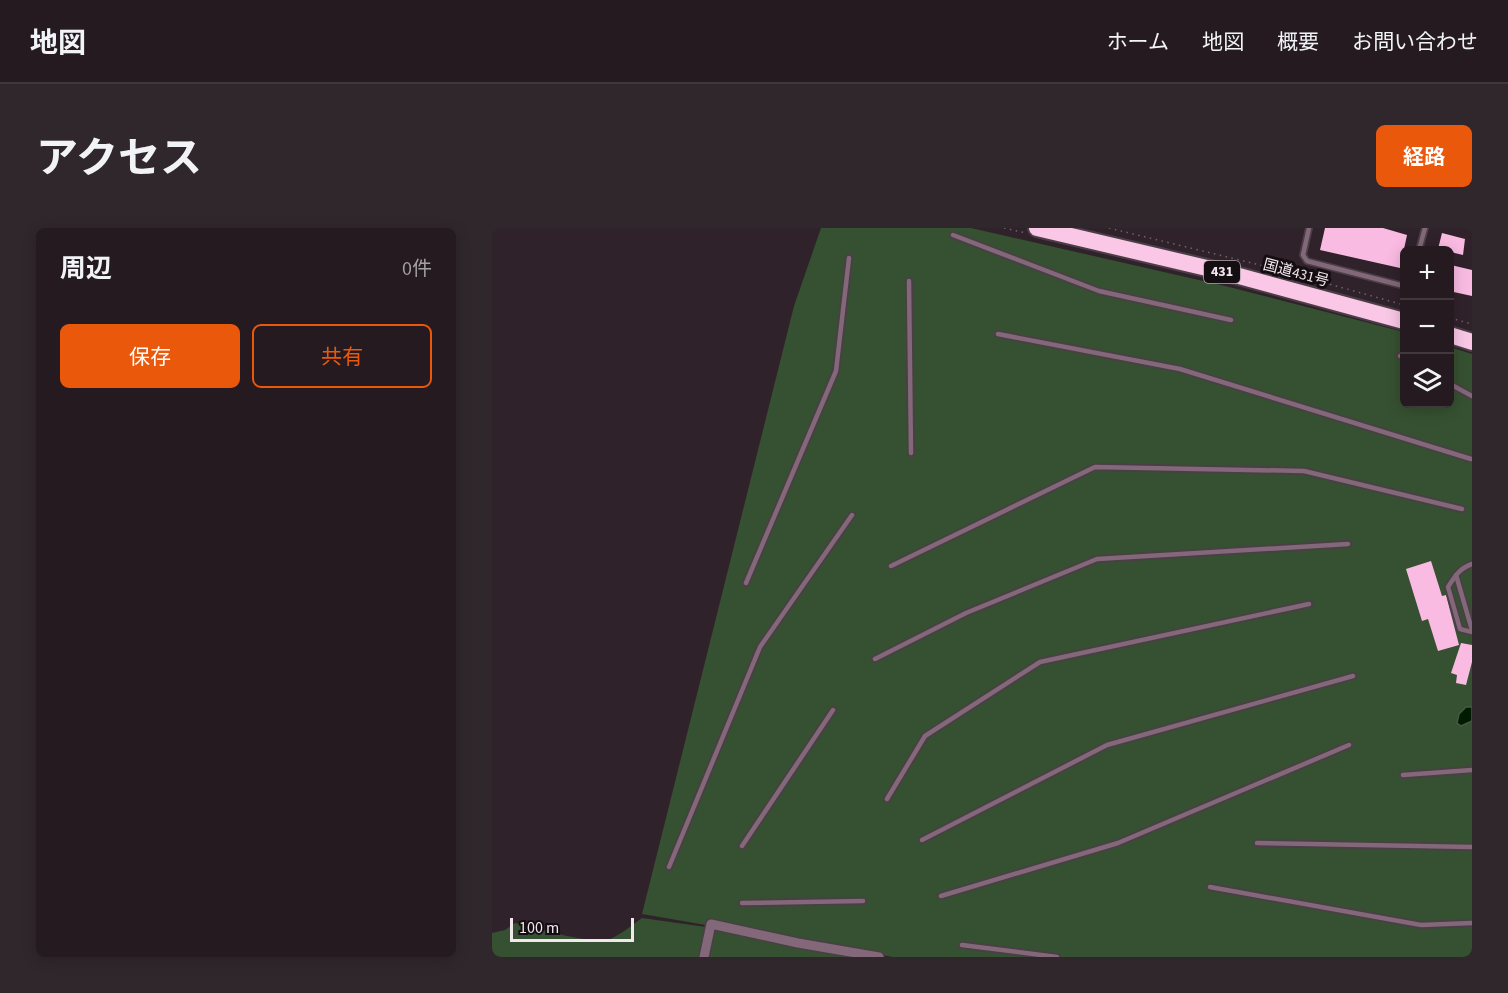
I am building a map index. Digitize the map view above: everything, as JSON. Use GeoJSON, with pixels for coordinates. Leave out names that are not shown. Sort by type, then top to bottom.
{"type":"FeatureCollection","features":[{"type":"Feature","properties":{"kind":"highway","name":"国道431号"},"geometry":{"type":"LineString","coordinates":[[1037,228],[1228,273],[1400,320]]}},
{"type":"Feature","properties":{"kind":"highway","name":"国道431号"},"geometry":{"type":"LineString","coordinates":[[1084,228],[1228,262],[1400,310]]}},
{"type":"Feature","properties":{"kind":"highway"},"geometry":{"type":"LineString","coordinates":[[1454,326],[1472,331]]}},
{"type":"Feature","properties":{"kind":"highway"},"geometry":{"type":"LineString","coordinates":[[1454,337],[1472,342]]}},
{"type":"Feature","properties":{"kind":"street"},"geometry":{"type":"LineString","coordinates":[[704,957],[711,924],[798,943],[879,957]]}},
{"type":"Feature","properties":{"kind":"lane"},"geometry":{"type":"LineString","coordinates":[[1309,228],[1303,255],[1307,261],[1400,285]]}},
{"type":"Feature","properties":{"kind":"lane"},"geometry":{"type":"LineString","coordinates":[[1420,246],[1425,228]]}},
{"type":"Feature","properties":{"kind":"lane"},"geometry":{"type":"LineString","coordinates":[[953,235],[1099,291],[1231,320]]}},
{"type":"Feature","properties":{"kind":"lane"},"geometry":{"type":"LineString","coordinates":[[746,583],[836,371],[849,258]]}},
{"type":"Feature","properties":{"kind":"lane"},"geometry":{"type":"LineString","coordinates":[[909,281],[911,453]]}},
{"type":"Feature","properties":{"kind":"lane"},"geometry":{"type":"LineString","coordinates":[[998,334],[1180,369],[1471,459]]}},
{"type":"Feature","properties":{"kind":"lane"},"geometry":{"type":"LineString","coordinates":[[1454,387],[1472,396]]}},
{"type":"Feature","properties":{"kind":"lane"},"geometry":{"type":"LineString","coordinates":[[891,566],[1095,467],[1304,471],[1462,509]]}},
{"type":"Feature","properties":{"kind":"lane"},"geometry":{"type":"LineString","coordinates":[[669,867],[760,647],[852,515]]}},
{"type":"Feature","properties":{"kind":"lane"},"geometry":{"type":"LineString","coordinates":[[876,659],[966,613],[1097,559],[1348,544]]}},
{"type":"Feature","properties":{"kind":"lane"},"geometry":{"type":"LineString","coordinates":[[1456,574],[1472,631],[1460,629],[1448,587],[1456,574],[1465,566],[1472,564]]}},
{"type":"Feature","properties":{"kind":"lane"},"geometry":{"type":"LineString","coordinates":[[887,798],[925,736],[1040,662],[1309,604]]}},
{"type":"Feature","properties":{"kind":"lane"},"geometry":{"type":"LineString","coordinates":[[922,840],[1107,745],[1353,676]]}},
{"type":"Feature","properties":{"kind":"lane"},"geometry":{"type":"LineString","coordinates":[[742,846],[833,710]]}},
{"type":"Feature","properties":{"kind":"lane"},"geometry":{"type":"LineString","coordinates":[[941,896],[1118,843],[1349,745]]}},
{"type":"Feature","properties":{"kind":"lane"},"geometry":{"type":"LineString","coordinates":[[1403,775],[1472,770]]}},
{"type":"Feature","properties":{"kind":"lane"},"geometry":{"type":"LineString","coordinates":[[1257,843],[1472,847]]}},
{"type":"Feature","properties":{"kind":"lane"},"geometry":{"type":"LineString","coordinates":[[1210,887],[1421,924],[1472,923]]}},
{"type":"Feature","properties":{"kind":"lane"},"geometry":{"type":"LineString","coordinates":[[742,903],[863,901]]}},
{"type":"Feature","properties":{"kind":"lane"},"geometry":{"type":"LineString","coordinates":[[962,945],[1058,957]]}},
{"type":"Feature","properties":{"kind":"path"},"geometry":{"type":"LineString","coordinates":[[1109,228],[1400,303]]}},
{"type":"Feature","properties":{"kind":"path"},"geometry":{"type":"LineString","coordinates":[[1454,319],[1472,324]]}},
{"type":"Feature","properties":{"kind":"shaded area"},"geometry":{"type":"Polygon","coordinates":[[[821,228],[971,228],[1225,286],[1400,331],[1400,408],[1454,408],[1454,348],[1472,354],[1472,957],[893,957],[642,914],[794,306],[821,228]]]}},
{"type":"Feature","properties":{"kind":"shaded area"},"geometry":{"type":"Polygon","coordinates":[[[1466,707],[1472,707],[1472,721],[1461,726],[1457,723],[1459,714],[1466,707]]]}},
{"type":"Feature","properties":{"kind":"shaded area"},"geometry":{"type":"Polygon","coordinates":[[[642,918],[706,927],[701,957],[492,957],[492,933],[505,930],[515,923],[577,938],[601,940],[614,937],[642,918]]]}},
{"type":"Feature","properties":{"kind":"shaded area"},"geometry":{"type":"Polygon","coordinates":[[[714,928],[860,957],[707,957],[714,928]]]}},
{"type":"Feature","properties":{"kind":"building"},"geometry":{"type":"Polygon","coordinates":[[[1325,228],[1383,228],[1407,235],[1405,246],[1400,246],[1400,268],[1320,250],[1325,228]]]}},
{"type":"Feature","properties":{"kind":"building"},"geometry":{"type":"Polygon","coordinates":[[[1442,233],[1465,239],[1463,255],[1454,253],[1454,246],[1439,246],[1442,233]]]}},
{"type":"Feature","properties":{"kind":"building"},"geometry":{"type":"Polygon","coordinates":[[[1454,266],[1472,270],[1472,296],[1454,292],[1454,266]]]}},
{"type":"Feature","properties":{"kind":"building"},"geometry":{"type":"Polygon","coordinates":[[[1431,561],[1442,596],[1446,595],[1459,645],[1438,651],[1428,619],[1422,621],[1406,569],[1431,561]]]}},
{"type":"Feature","properties":{"kind":"building"},"geometry":{"type":"Polygon","coordinates":[[[1461,643],[1472,645],[1472,662],[1466,685],[1456,683],[1457,675],[1451,673],[1461,643]]]}}]}
